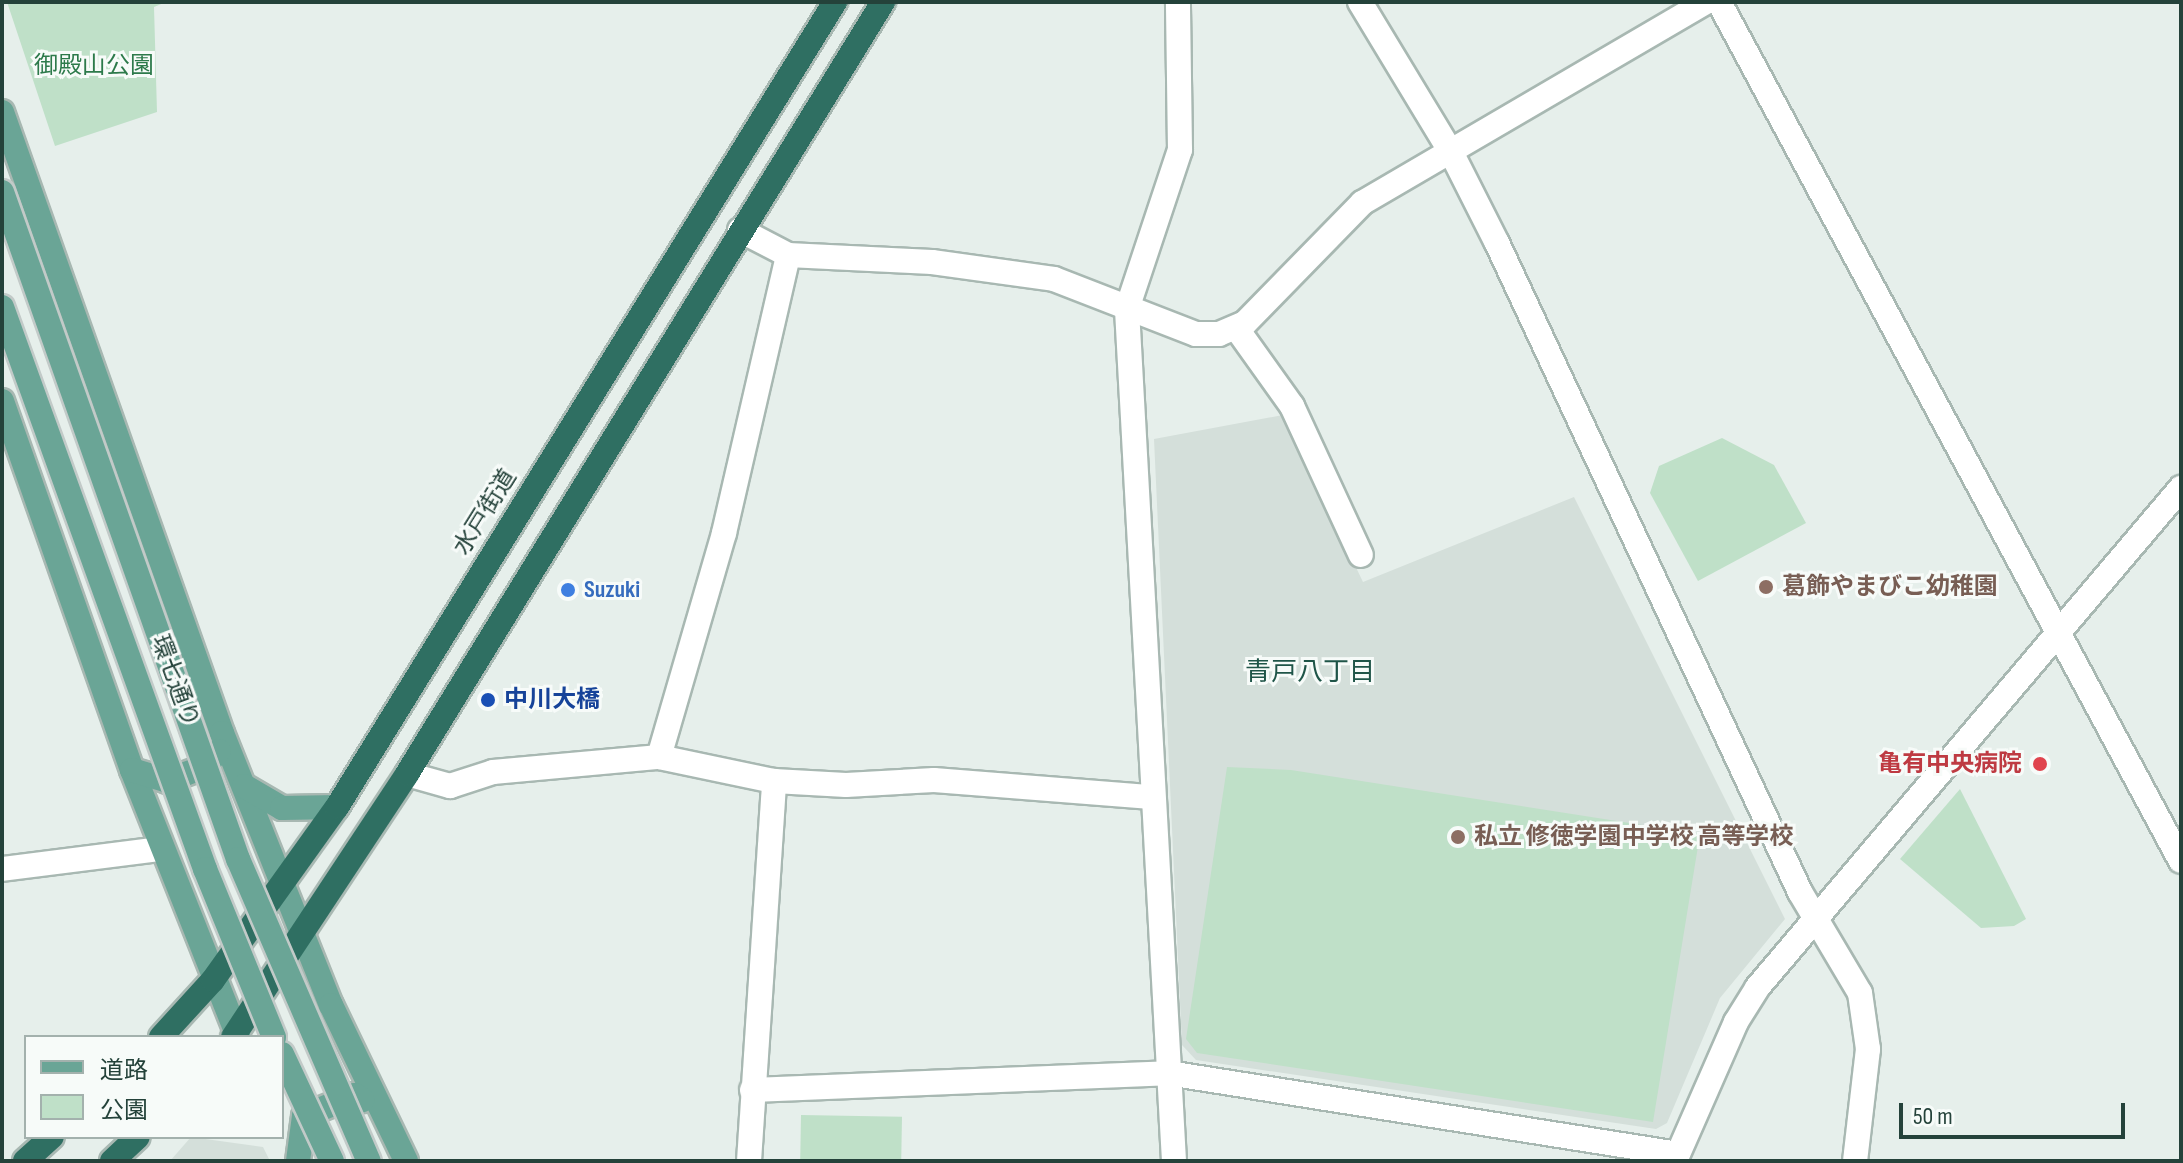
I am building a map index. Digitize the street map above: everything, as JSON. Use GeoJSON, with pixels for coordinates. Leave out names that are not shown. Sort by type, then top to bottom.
{"type":"FeatureCollection","features":[{"type":"Feature","properties":{"kind":"highway","name":"水戸街道"},"geometry":{"type":"LineString","coordinates":[[163,1035],[213,980],[337,807],[835,2]]}},
{"type":"Feature","properties":{"kind":"highway"},"geometry":{"type":"LineString","coordinates":[[237,1035],[407,774],[883,2]]}},
{"type":"Feature","properties":{"kind":"highway"},"geometry":{"type":"LineString","coordinates":[[25,1161],[50,1139]]}},
{"type":"Feature","properties":{"kind":"highway"},"geometry":{"type":"LineString","coordinates":[[112,1161],[136,1139]]}},
{"type":"Feature","properties":{"kind":"main road"},"geometry":{"type":"LineString","coordinates":[[2,112],[222,733],[302,931],[406,1161]]}},
{"type":"Feature","properties":{"kind":"main road","name":"環七通り"},"geometry":{"type":"LineString","coordinates":[[2,192],[238,859],[369,1161]]}},
{"type":"Feature","properties":{"kind":"main road","name":"環七通り"},"geometry":{"type":"LineString","coordinates":[[2,307],[205,869],[273,1035]]}},
{"type":"Feature","properties":{"kind":"main road"},"geometry":{"type":"LineString","coordinates":[[2,401],[161,849],[236,1035]]}},
{"type":"Feature","properties":{"kind":"main road"},"geometry":{"type":"LineString","coordinates":[[132,770],[167,781],[204,767],[218,755],[222,733]]}},
{"type":"Feature","properties":{"kind":"main road"},"geometry":{"type":"LineString","coordinates":[[244,786],[282,808],[337,807]]}},
{"type":"Feature","properties":{"kind":"main road"},"geometry":{"type":"LineString","coordinates":[[284,1058],[332,1161]]}},
{"type":"Feature","properties":{"kind":"main road"},"geometry":{"type":"LineString","coordinates":[[297,1161],[304,1116],[355,1095],[390,1130]]}},
{"type":"Feature","properties":{"kind":"main road"},"geometry":{"type":"LineString","coordinates":[[284,1135],[297,1161]]}},
{"type":"Feature","properties":{"kind":"street"},"geometry":{"type":"LineString","coordinates":[[1174,1161],[1151,797],[1127,309],[1180,150],[1178,2]]}},
{"type":"Feature","properties":{"kind":"street"},"geometry":{"type":"LineString","coordinates":[[1360,2],[1452,154],[1814,917],[1860,993],[1866,1024],[1855,1161]]}},
{"type":"Feature","properties":{"kind":"street"},"geometry":{"type":"LineString","coordinates":[[740,230],[788,255],[932,262],[1054,279],[1196,334],[1237,329],[1362,203],[1452,154],[1706,2]]}},
{"type":"Feature","properties":{"kind":"street"},"geometry":{"type":"LineString","coordinates":[[1719,2],[2181,861]]}},
{"type":"Feature","properties":{"kind":"street"},"geometry":{"type":"LineString","coordinates":[[659,757],[724,533],[788,255]]}},
{"type":"Feature","properties":{"kind":"street"},"geometry":{"type":"LineString","coordinates":[[1237,329],[1292,406],[1361,555]]}},
{"type":"Feature","properties":{"kind":"street"},"geometry":{"type":"LineString","coordinates":[[752,1090],[1168,1073],[1677,1158],[1736,1022],[1814,917],[2181,488]]}},
{"type":"Feature","properties":{"kind":"street"},"geometry":{"type":"LineString","coordinates":[[407,774],[450,786],[493,772],[659,757],[774,781],[846,785],[934,780],[1151,797]]}},
{"type":"Feature","properties":{"kind":"street"},"geometry":{"type":"LineString","coordinates":[[749,1161],[774,781]]}},
{"type":"Feature","properties":{"kind":"street"},"geometry":{"type":"LineString","coordinates":[[2,869],[161,849]]}},
{"type":"Feature","properties":{"kind":"shaded area","name":"私立 修徳学園中学校 高等学校"},"geometry":{"type":"Polygon","coordinates":[[[1283,415],[1363,582],[1574,497],[1785,919],[1720,998],[1667,1123],[1656,1129],[1196,1060],[1182,1045],[1154,439],[1283,415]]]}},
{"type":"Feature","properties":{"kind":"shaded area"},"geometry":{"type":"Polygon","coordinates":[[[189,1139],[205,1139],[263,1147],[270,1161],[170,1161],[189,1139]]]}},
{"type":"Feature","properties":{"kind":"green space","name":"御殿山公園"},"geometry":{"type":"Polygon","coordinates":[[[7,2],[166,2],[154,7],[157,112],[55,146],[7,2]]]}},
{"type":"Feature","properties":{"kind":"green space"},"geometry":{"type":"Polygon","coordinates":[[[1722,438],[1774,465],[1806,523],[1698,581],[1650,493],[1659,466],[1722,438]]]}},
{"type":"Feature","properties":{"kind":"green space"},"geometry":{"type":"Polygon","coordinates":[[[1227,767],[1291,770],[1700,834],[1653,1122],[1197,1053],[1186,1039],[1227,767]]]}},
{"type":"Feature","properties":{"kind":"green space"},"geometry":{"type":"Polygon","coordinates":[[[1960,789],[2026,919],[2014,926],[1981,928],[1900,859],[1960,789]]]}},
{"type":"Feature","properties":{"kind":"green space"},"geometry":{"type":"Polygon","coordinates":[[[801,1115],[902,1117],[901,1161],[800,1161],[801,1115]]]}},
{"type":"Feature","properties":{"kind":"place","name":"葛飾やまびこ幼稚園"},"geometry":{"type":"Point","coordinates":[1766,587]}},
{"type":"Feature","properties":{"kind":"place","name":"Suzuki"},"geometry":{"type":"Point","coordinates":[568,590]}},
{"type":"Feature","properties":{"kind":"place","name":"中川大橋"},"geometry":{"type":"Point","coordinates":[488,700]}},
{"type":"Feature","properties":{"kind":"place","name":"亀有中央病院"},"geometry":{"type":"Point","coordinates":[2040,764]}},
{"type":"Feature","properties":{"kind":"place","name":"私立 修徳学園中学校 高等学校"},"geometry":{"type":"Point","coordinates":[1458,837]}},
{"type":"Feature","properties":{"kind":"district","name":"青戸八丁目"},"geometry":{"type":"Point","coordinates":[1310,673]}}]}
